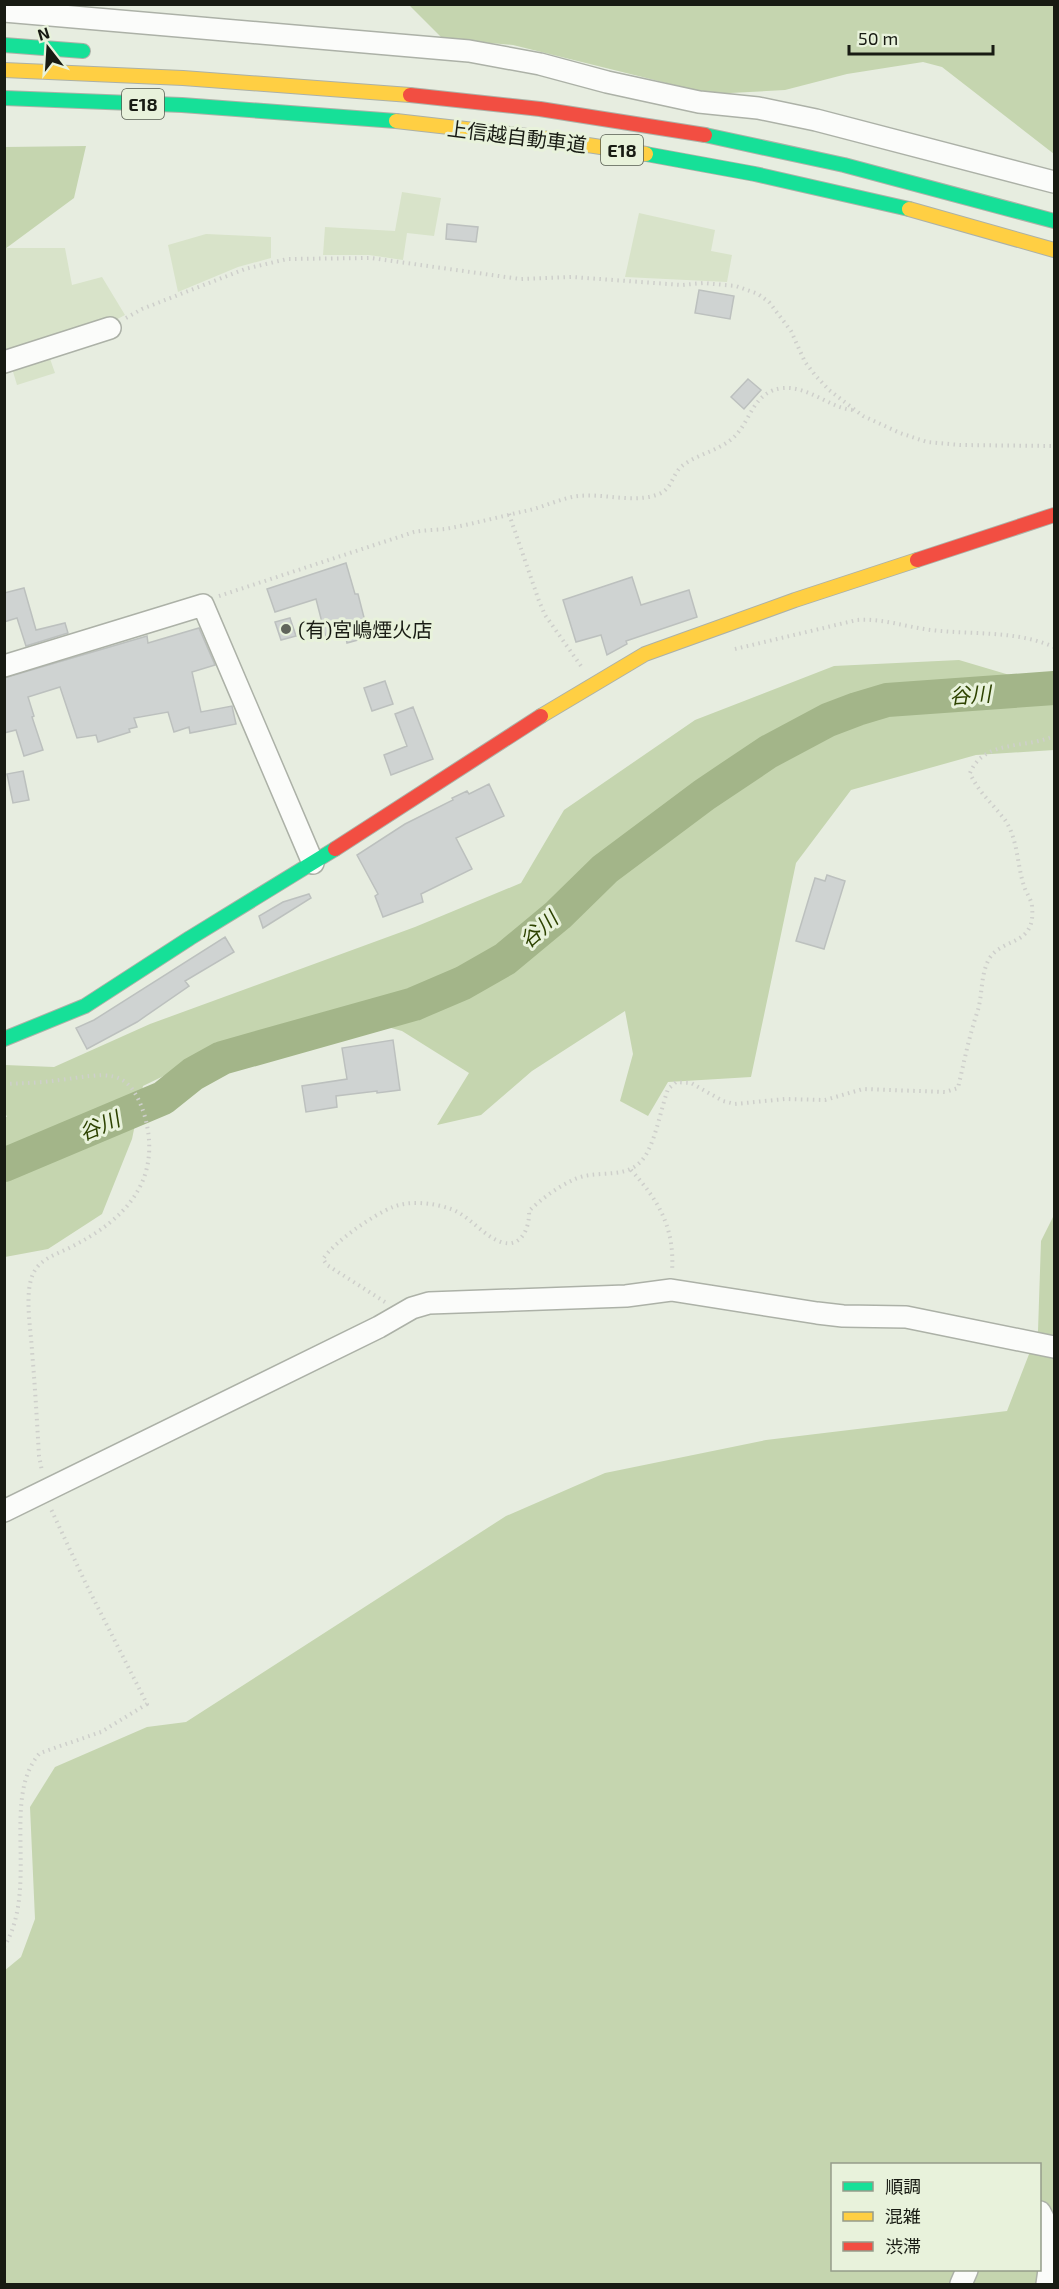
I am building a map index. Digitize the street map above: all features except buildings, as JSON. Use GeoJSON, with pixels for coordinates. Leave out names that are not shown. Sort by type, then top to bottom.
{"type":"FeatureCollection","features":[{"type":"Feature","properties":{"kind":"main road"},"geometry":{"type":"LineString","coordinates":[[4,45],[96,52]]}},
{"type":"Feature","properties":{"kind":"main road","name":"上信越自動車道"},"geometry":{"type":"LineString","coordinates":[[4,70],[271,82],[399,93],[530,108],[717,137],[850,165],[1054,221]]}},
{"type":"Feature","properties":{"kind":"main road"},"geometry":{"type":"LineString","coordinates":[[433,84],[530,108]]}},
{"type":"Feature","properties":{"kind":"main road","name":"上信越自動車道"},"geometry":{"type":"LineString","coordinates":[[4,98],[282,111],[608,147],[713,165],[845,194],[976,227],[1054,250]]}},
{"type":"Feature","properties":{"kind":"main road"},"geometry":{"type":"LineString","coordinates":[[160,118],[282,111]]}},
{"type":"Feature","properties":{"kind":"main road"},"geometry":{"type":"LineString","coordinates":[[4,1040],[85,1006],[592,685],[645,654],[706,631],[1054,515]]}},
{"type":"Feature","properties":{"kind":"street"},"geometry":{"type":"LineString","coordinates":[[4,11],[469,51],[540,64],[607,82],[699,102],[758,108],[816,120],[1054,182]]}},
{"type":"Feature","properties":{"kind":"street"},"geometry":{"type":"LineString","coordinates":[[4,362],[110,328]]}},
{"type":"Feature","properties":{"kind":"street"},"geometry":{"type":"LineString","coordinates":[[4,666],[203,605],[313,863]]}},
{"type":"Feature","properties":{"kind":"street"},"geometry":{"type":"LineString","coordinates":[[4,1511],[379,1327],[412,1308],[429,1303],[626,1296],[671,1290],[843,1317],[906,1317],[1054,1347]]}},
{"type":"Feature","properties":{"kind":"street"},"geometry":{"type":"LineString","coordinates":[[1041,2214],[1047,2223],[1050,2245],[1047,2284]]}},
{"type":"Feature","properties":{"kind":"path"},"geometry":{"type":"LineString","coordinates":[[110,328],[142,309],[229,275],[271,261],[287,259],[371,258],[520,279],[572,277],[682,285],[704,283],[736,286],[758,294],[769,302],[791,331],[805,362],[815,375],[829,390],[863,416],[900,433],[927,442],[960,445],[1054,446]]}},
{"type":"Feature","properties":{"kind":"path"},"geometry":{"type":"LineString","coordinates":[[203,605],[210,599],[414,532],[444,529],[579,496],[648,498],[661,493],[670,486],[682,466],[724,445],[735,436],[755,403],[768,392],[776,389],[797,390],[826,399],[844,410],[855,410]]}},
{"type":"Feature","properties":{"kind":"path"},"geometry":{"type":"LineString","coordinates":[[509,514],[542,608],[592,685]]}},
{"type":"Feature","properties":{"kind":"path"},"geometry":{"type":"LineString","coordinates":[[730,650],[858,620],[874,619],[931,630],[1006,634],[1041,641],[1054,647]]}},
{"type":"Feature","properties":{"kind":"path"},"geometry":{"type":"LineString","coordinates":[[397,1316],[384,1301],[327,1265],[323,1259],[329,1250],[355,1229],[393,1207],[417,1203],[452,1209],[501,1242],[518,1241],[525,1233],[529,1211],[573,1180],[631,1170],[648,1151],[668,1089],[676,1083],[691,1083],[723,1101],[735,1104],[785,1099],[825,1100],[863,1089],[945,1092],[958,1088],[969,1034],[978,1012],[982,980],[990,958],[1001,948],[1022,938],[1028,931],[1032,916],[1032,904],[1025,888],[1014,841],[1007,823],[978,790],[970,773],[975,762],[993,750],[1054,736]]}},
{"type":"Feature","properties":{"kind":"path"},"geometry":{"type":"LineString","coordinates":[[4,1084],[57,1081],[102,1074],[113,1076],[128,1083],[135,1090],[150,1138],[150,1155],[145,1175],[136,1195],[124,1212],[107,1226],[41,1263],[31,1281],[30,1322],[39,1456],[46,1490],[86,1584],[147,1704],[101,1732],[40,1753],[32,1758],[20,1773]]}},
{"type":"Feature","properties":{"kind":"path"},"geometry":{"type":"LineString","coordinates":[[631,1170],[658,1202],[666,1223],[673,1261],[671,1290]]}},
{"type":"Feature","properties":{"kind":"path"},"geometry":{"type":"LineString","coordinates":[[4,1947],[12,1933],[15,1914],[15,1872]]}},
{"type":"Feature","properties":{"kind":"green space"},"geometry":{"type":"Polygon","coordinates":[[[409,5],[1054,5],[1054,154],[942,67],[923,62],[847,74],[785,90],[711,94],[513,45],[443,39],[409,5]]]}},
{"type":"Feature","properties":{"kind":"green space"},"geometry":{"type":"Polygon","coordinates":[[[86,146],[74,198],[5,249],[5,147],[86,146]]]}},
{"type":"Feature","properties":{"kind":"green space"},"geometry":{"type":"Polygon","coordinates":[[[402,192],[441,198],[434,236],[407,233],[403,260],[369,255],[323,255],[325,227],[395,231],[402,192]]]}},
{"type":"Feature","properties":{"kind":"green space"},"geometry":{"type":"Polygon","coordinates":[[[639,213],[715,230],[711,251],[732,255],[727,282],[625,277],[639,213]]]}},
{"type":"Feature","properties":{"kind":"green space"},"geometry":{"type":"Polygon","coordinates":[[[206,234],[271,237],[271,258],[238,267],[178,292],[168,245],[206,234]]]}},
{"type":"Feature","properties":{"kind":"green space"},"geometry":{"type":"Polygon","coordinates":[[[4,248],[65,248],[72,285],[102,277],[125,315],[108,324],[5,356],[4,248]]]}},
{"type":"Feature","properties":{"kind":"green space"},"geometry":{"type":"Polygon","coordinates":[[[48,353],[55,373],[17,385],[11,365],[48,353]]]}},
{"type":"Feature","properties":{"kind":"green space"},"geometry":{"type":"Polygon","coordinates":[[[959,660],[1054,688],[1054,750],[976,755],[851,790],[796,863],[751,1077],[668,1082],[648,1116],[620,1101],[633,1054],[625,1011],[532,1071],[481,1115],[437,1125],[469,1073],[402,1031],[334,1012],[248,1035],[143,1086],[132,1139],[102,1214],[48,1249],[5,1257],[4,1117],[7,1117],[4,1110],[5,1065],[54,1067],[150,1024],[415,927],[521,883],[564,810],[695,720],[834,666],[959,660]]]}},
{"type":"Feature","properties":{"kind":"green space"},"geometry":{"type":"Polygon","coordinates":[[[1054,1215],[1054,2284],[5,2284],[4,1971],[21,1957],[35,1919],[30,1807],[55,1767],[147,1727],[186,1722],[506,1516],[605,1473],[766,1440],[1007,1411],[1038,1331],[1041,1241],[1054,1215]]]}},
{"type":"Feature","properties":{"kind":"waterway","name":"谷川"},"geometry":{"type":"LineString","coordinates":[[4,1165],[163,1098],[193,1074],[222,1058],[414,1004],[463,983],[505,959],[558,915],[605,869],[704,795],[768,752],[828,720],[887,700],[1054,688]]}},
{"type":"Feature","properties":{"kind":"traffic: fast"},"geometry":{"type":"LineString","coordinates":[[4,45],[83,51]]}},
{"type":"Feature","properties":{"kind":"traffic: fast"},"geometry":{"type":"LineString","coordinates":[[4,98],[182,105],[396,121]]}},
{"type":"Feature","properties":{"kind":"traffic: fast"},"geometry":{"type":"LineString","coordinates":[[705,135],[844,165],[1054,221]]}},
{"type":"Feature","properties":{"kind":"traffic: fast"},"geometry":{"type":"LineString","coordinates":[[646,154],[755,174],[909,209]]}},
{"type":"Feature","properties":{"kind":"traffic: fast"},"geometry":{"type":"LineString","coordinates":[[4,1039],[85,1006],[335,849]]}},
{"type":"Feature","properties":{"kind":"traffic: slow"},"geometry":{"type":"LineString","coordinates":[[4,70],[183,78],[410,95]]}},
{"type":"Feature","properties":{"kind":"traffic: slow"},"geometry":{"type":"LineString","coordinates":[[396,121],[536,137],[646,154]]}},
{"type":"Feature","properties":{"kind":"traffic: slow"},"geometry":{"type":"LineString","coordinates":[[909,209],[1054,250]]}},
{"type":"Feature","properties":{"kind":"traffic: slow"},"geometry":{"type":"LineString","coordinates":[[541,716],[645,654],[795,600],[917,560]]}},
{"type":"Feature","properties":{"kind":"traffic: jam"},"geometry":{"type":"LineString","coordinates":[[410,95],[540,109],[705,135]]}},
{"type":"Feature","properties":{"kind":"traffic: jam"},"geometry":{"type":"LineString","coordinates":[[917,560],[1054,515]]}},
{"type":"Feature","properties":{"kind":"traffic: jam"},"geometry":{"type":"LineString","coordinates":[[335,849],[541,716]]}},
{"type":"Feature","properties":{"kind":"place","name":"(有)宮嶋煙火店"},"geometry":{"type":"Point","coordinates":[286,629]}}]}
